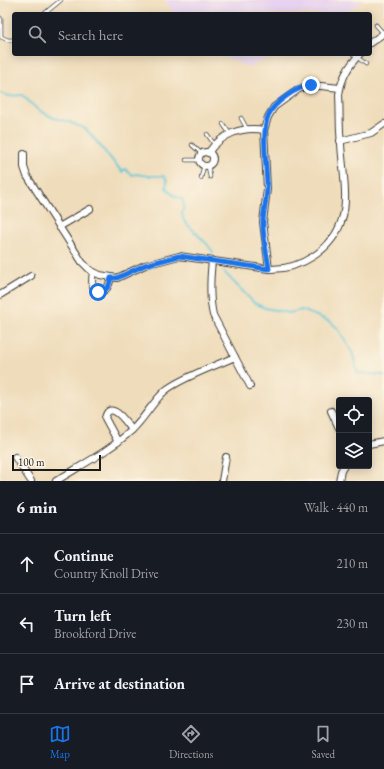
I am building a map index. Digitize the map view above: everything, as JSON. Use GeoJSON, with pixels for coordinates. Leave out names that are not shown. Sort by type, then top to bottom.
{"type":"FeatureCollection","features":[{"type":"Feature","properties":{"kind":"street"},"geometry":{"type":"LineString","coordinates":[[372,42],[384,33]]}},
{"type":"Feature","properties":{"kind":"street"},"geometry":{"type":"LineString","coordinates":[[24,154],[24,167],[27,176],[82,262],[93,272],[111,278],[117,278],[151,263],[179,256],[269,269],[283,269],[306,260],[325,247],[334,235],[342,220],[345,208],[340,141],[339,95],[345,74],[356,56]]}},
{"type":"Feature","properties":{"kind":"street"},"geometry":{"type":"LineString","coordinates":[[269,269],[263,222],[267,189],[264,130],[268,117],[274,107],[299,88],[311,85],[340,88]]}},
{"type":"Feature","properties":{"kind":"street"},"geometry":{"type":"LineString","coordinates":[[340,141],[371,133],[384,124]]}},
{"type":"Feature","properties":{"kind":"street"},"geometry":{"type":"LineString","coordinates":[[203,155],[212,156],[212,160],[206,165],[201,163],[203,155],[214,144],[230,134],[247,129],[264,130]]}},
{"type":"Feature","properties":{"kind":"street"},"geometry":{"type":"LineString","coordinates":[[59,227],[90,209]]}},
{"type":"Feature","properties":{"kind":"street"},"geometry":{"type":"LineString","coordinates":[[212,261],[210,286],[213,315],[250,386]]}},
{"type":"Feature","properties":{"kind":"street"},"geometry":{"type":"LineString","coordinates":[[93,272],[93,287],[98,292],[108,288],[111,278]]}},
{"type":"Feature","properties":{"kind":"street"},"geometry":{"type":"LineString","coordinates":[[0,295],[31,276]]}},
{"type":"Feature","properties":{"kind":"street"},"geometry":{"type":"LineString","coordinates":[[56,481],[118,442],[132,430],[166,391],[235,357]]}},
{"type":"Feature","properties":{"kind":"street"},"geometry":{"type":"LineString","coordinates":[[118,442],[104,418],[109,410],[117,412],[132,430]]}},
{"type":"Feature","properties":{"kind":"street"},"geometry":{"type":"LineString","coordinates":[[331,411],[336,422]]}},
{"type":"Feature","properties":{"kind":"street"},"geometry":{"type":"LineString","coordinates":[[372,443],[384,441]]}},
{"type":"Feature","properties":{"kind":"street"},"geometry":{"type":"LineString","coordinates":[[15,457],[31,481]]}},
{"type":"Feature","properties":{"kind":"street"},"geometry":{"type":"LineString","coordinates":[[222,481],[226,457]]}},
{"type":"Feature","properties":{"kind":"street"},"geometry":{"type":"LineString","coordinates":[[339,481],[342,469]]}},
{"type":"Feature","properties":{"kind":"lane"},"geometry":{"type":"LineString","coordinates":[[47,12],[62,0]]}},
{"type":"Feature","properties":{"kind":"lane"},"geometry":{"type":"LineString","coordinates":[[0,18],[2,37],[12,40]]}},
{"type":"Feature","properties":{"kind":"lane"},"geometry":{"type":"LineString","coordinates":[[376,25],[384,33]]}},
{"type":"Feature","properties":{"kind":"lane"},"geometry":{"type":"LineString","coordinates":[[358,56],[366,64]]}},
{"type":"Feature","properties":{"kind":"lane"},"geometry":{"type":"LineString","coordinates":[[241,118],[247,129]]}},
{"type":"Feature","properties":{"kind":"lane"},"geometry":{"type":"LineString","coordinates":[[223,124],[230,134]]}},
{"type":"Feature","properties":{"kind":"lane"},"geometry":{"type":"LineString","coordinates":[[207,134],[214,144]]}},
{"type":"Feature","properties":{"kind":"lane"},"geometry":{"type":"LineString","coordinates":[[192,145],[203,155]]}},
{"type":"Feature","properties":{"kind":"lane"},"geometry":{"type":"LineString","coordinates":[[186,160],[203,155]]}},
{"type":"Feature","properties":{"kind":"lane"},"geometry":{"type":"LineString","coordinates":[[206,165],[210,177]]}},
{"type":"Feature","properties":{"kind":"lane"},"geometry":{"type":"LineString","coordinates":[[201,178],[206,165]]}},
{"type":"Feature","properties":{"kind":"shaded area"},"geometry":{"type":"Polygon","coordinates":[[[165,0],[364,0],[346,12],[173,12],[165,0]]]}},
{"type":"Feature","properties":{"kind":"shaded area"},"geometry":{"type":"Polygon","coordinates":[[[224,56],[273,56],[249,67],[224,56]]]}},
{"type":"Feature","properties":{"kind":"waterway"},"geometry":{"type":"LineString","coordinates":[[0,93],[9,96],[22,95],[38,110],[54,118],[86,129],[122,172],[125,169],[132,175],[164,176],[167,181],[166,188],[173,195],[182,199],[184,205],[182,214],[184,221],[213,252]]}},
{"type":"Feature","properties":{"kind":"waterway"},"geometry":{"type":"LineString","coordinates":[[224,272],[254,303],[265,308],[289,313],[302,310],[331,322],[339,330],[352,352],[358,373],[384,375]]}},
{"type":"Feature","properties":{"kind":"route"},"geometry":{"type":"LineString","coordinates":[[98,292],[108,288],[111,278],[117,278],[162,259],[179,256],[269,269],[263,222],[267,189],[264,130],[270,111],[274,107],[299,88],[311,85]]}}]}
